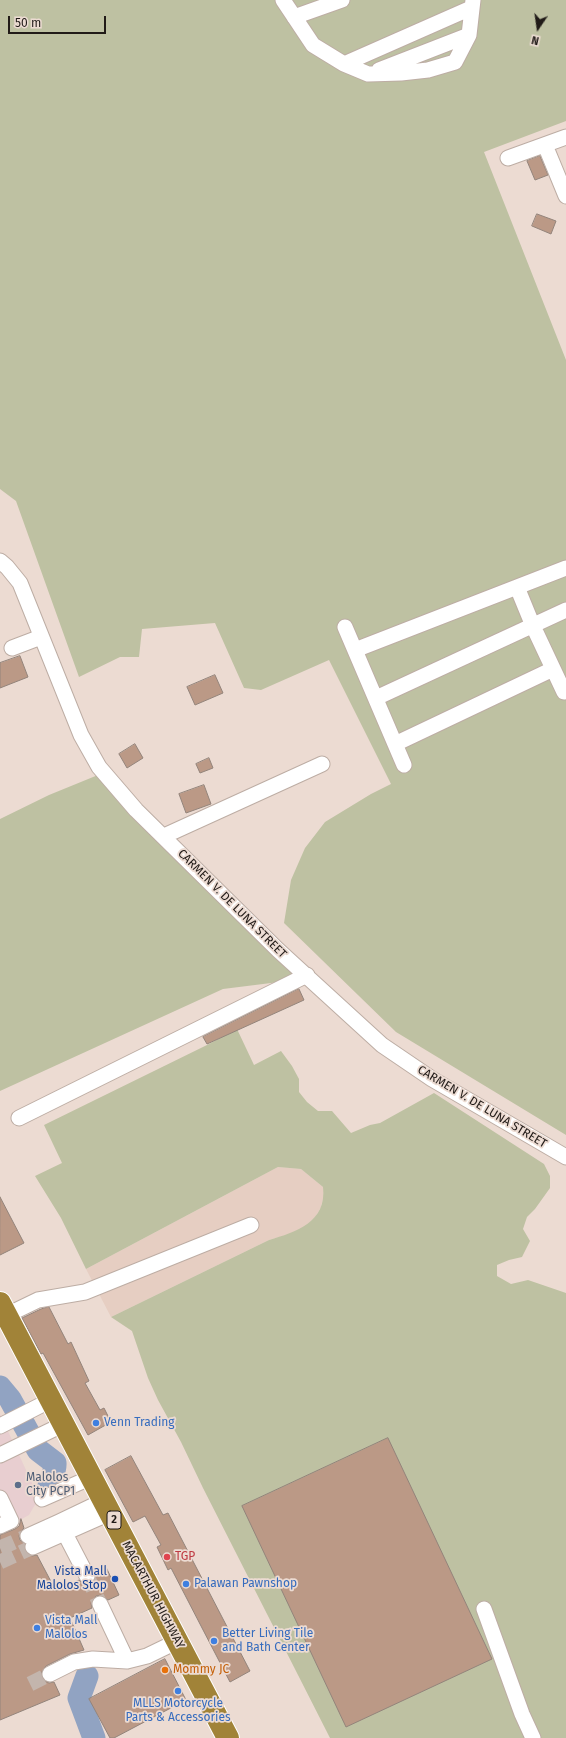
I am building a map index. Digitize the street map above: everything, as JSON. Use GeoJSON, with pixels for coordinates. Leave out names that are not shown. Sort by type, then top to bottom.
{"type":"FeatureCollection","features":[{"type":"Feature","properties":{"kind":"highway","name":"MACARTHUR HIGHWAY"},"geometry":{"type":"LineString","coordinates":[[3,1309],[42,1405],[55,1428],[92,1477],[228,1738]]}},
{"type":"Feature","properties":{"kind":"street"},"geometry":{"type":"LineString","coordinates":[[283,0],[313,45],[344,64],[368,74],[469,35],[472,4]]}},
{"type":"Feature","properties":{"kind":"street"},"geometry":{"type":"LineString","coordinates":[[294,17],[342,0]]}},
{"type":"Feature","properties":{"kind":"street"},"geometry":{"type":"LineString","coordinates":[[344,64],[472,4]]}},
{"type":"Feature","properties":{"kind":"street"},"geometry":{"type":"LineString","coordinates":[[508,158],[566,137]]}},
{"type":"Feature","properties":{"kind":"street"},"geometry":{"type":"LineString","coordinates":[[545,145],[566,196]]}},
{"type":"Feature","properties":{"kind":"street","name":"CARMEN V. DE LUNA STREET"},"geometry":{"type":"LineString","coordinates":[[0,561],[20,583],[81,735],[99,768],[136,810],[278,950],[382,1045],[432,1079],[566,1157]]}},
{"type":"Feature","properties":{"kind":"street"},"geometry":{"type":"LineString","coordinates":[[355,650],[566,568]]}},
{"type":"Feature","properties":{"kind":"street"},"geometry":{"type":"LineString","coordinates":[[517,587],[533,626],[564,692]]}},
{"type":"Feature","properties":{"kind":"street"},"geometry":{"type":"LineString","coordinates":[[376,698],[566,610]]}},
{"type":"Feature","properties":{"kind":"street"},"geometry":{"type":"LineString","coordinates":[[345,627],[404,765]]}},
{"type":"Feature","properties":{"kind":"street"},"geometry":{"type":"LineString","coordinates":[[12,648],[41,637]]}},
{"type":"Feature","properties":{"kind":"street"},"geometry":{"type":"LineString","coordinates":[[395,744],[553,669]]}},
{"type":"Feature","properties":{"kind":"street"},"geometry":{"type":"LineString","coordinates":[[164,836],[322,764]]}},
{"type":"Feature","properties":{"kind":"street"},"geometry":{"type":"LineString","coordinates":[[19,1118],[307,975]]}},
{"type":"Feature","properties":{"kind":"street"},"geometry":{"type":"LineString","coordinates":[[3,1309],[38,1300],[71,1296],[86,1292],[251,1225]]}},
{"type":"Feature","properties":{"kind":"street"},"geometry":{"type":"LineString","coordinates":[[3,1425],[42,1405]]}},
{"type":"Feature","properties":{"kind":"street"},"geometry":{"type":"LineString","coordinates":[[0,1454],[55,1428]]}},
{"type":"Feature","properties":{"kind":"street"},"geometry":{"type":"LineString","coordinates":[[42,1499],[92,1477]]}},
{"type":"Feature","properties":{"kind":"street"},"geometry":{"type":"LineString","coordinates":[[0,1498],[11,1521],[0,1526]]}},
{"type":"Feature","properties":{"kind":"street"},"geometry":{"type":"LineString","coordinates":[[30,1541],[107,1507]]}},
{"type":"Feature","properties":{"kind":"street"},"geometry":{"type":"LineString","coordinates":[[62,1527],[87,1576]]}},
{"type":"Feature","properties":{"kind":"street"},"geometry":{"type":"LineString","coordinates":[[100,1604],[127,1661]]}},
{"type":"Feature","properties":{"kind":"street"},"geometry":{"type":"LineString","coordinates":[[484,1609],[522,1714],[533,1738]]}},
{"type":"Feature","properties":{"kind":"street"},"geometry":{"type":"LineString","coordinates":[[50,1674],[74,1662],[94,1659],[127,1661],[147,1656],[178,1641]]}},
{"type":"Feature","properties":{"kind":"shaded area"},"geometry":{"type":"Polygon","coordinates":[[[278,1167],[301,1169],[323,1187],[324,1195],[321,1207],[316,1216],[305,1227],[290,1234],[269,1240],[111,1317],[86,1269],[278,1167]]]}},
{"type":"Feature","properties":{"kind":"shaded area"},"geometry":{"type":"Polygon","coordinates":[[[0,1414],[39,1498],[29,1515],[0,1531],[0,1414]]]}},
{"type":"Feature","properties":{"kind":"green space"},"geometry":{"type":"Polygon","coordinates":[[[0,0],[566,0],[566,121],[484,152],[566,360],[566,1135],[396,1032],[284,923],[291,880],[305,848],[325,822],[371,794],[391,784],[329,660],[261,690],[244,688],[215,623],[142,629],[139,657],[120,657],[79,677],[16,501],[0,489],[0,0]]]}},
{"type":"Feature","properties":{"kind":"green space"},"geometry":{"type":"Polygon","coordinates":[[[98,775],[297,970],[279,982],[223,989],[0,1091],[0,819],[49,795],[98,775]]]}},
{"type":"Feature","properties":{"kind":"green space"},"geometry":{"type":"Polygon","coordinates":[[[237,1029],[254,1065],[281,1051],[299,1079],[299,1092],[307,1102],[318,1111],[332,1111],[351,1133],[370,1125],[380,1123],[434,1093],[544,1164],[550,1176],[550,1188],[535,1209],[527,1217],[523,1229],[530,1241],[522,1257],[497,1265],[497,1276],[511,1284],[528,1280],[566,1293],[566,1738],[330,1738],[181,1442],[158,1400],[148,1378],[132,1331],[111,1317],[269,1240],[299,1229],[308,1224],[320,1209],[323,1199],[323,1187],[301,1169],[278,1167],[86,1269],[61,1218],[35,1176],[62,1163],[44,1125],[237,1029]]]}},
{"type":"Feature","properties":{"kind":"building"},"geometry":{"type":"Polygon","coordinates":[[[540,156],[548,175],[535,180],[527,161],[540,156]]]}},
{"type":"Feature","properties":{"kind":"building"},"geometry":{"type":"Polygon","coordinates":[[[537,214],[556,221],[551,234],[532,226],[537,214]]]}},
{"type":"Feature","properties":{"kind":"building"},"geometry":{"type":"Polygon","coordinates":[[[20,656],[28,677],[0,688],[0,663],[20,656]]]}},
{"type":"Feature","properties":{"kind":"building"},"geometry":{"type":"Polygon","coordinates":[[[215,675],[223,693],[195,705],[187,687],[215,675]]]}},
{"type":"Feature","properties":{"kind":"building"},"geometry":{"type":"Polygon","coordinates":[[[135,744],[143,758],[127,768],[119,754],[135,744]]]}},
{"type":"Feature","properties":{"kind":"building"},"geometry":{"type":"Polygon","coordinates":[[[209,758],[213,768],[200,773],[196,764],[209,758]]]}},
{"type":"Feature","properties":{"kind":"building"},"geometry":{"type":"Polygon","coordinates":[[[204,785],[211,804],[186,813],[179,794],[204,785]]]}},
{"type":"Feature","properties":{"kind":"building"},"geometry":{"type":"Polygon","coordinates":[[[299,989],[304,1000],[207,1044],[203,1037],[299,989]]]}},
{"type":"Feature","properties":{"kind":"building"},"geometry":{"type":"Polygon","coordinates":[[[0,1197],[24,1243],[0,1255],[0,1197]]]}},
{"type":"Feature","properties":{"kind":"building"},"geometry":{"type":"Polygon","coordinates":[[[49,1307],[68,1344],[71,1342],[89,1381],[85,1383],[100,1410],[104,1408],[111,1422],[88,1435],[22,1318],[49,1307]]]}},
{"type":"Feature","properties":{"kind":"building"},"geometry":{"type":"Polygon","coordinates":[[[388,1438],[492,1659],[346,1727],[242,1506],[388,1438]]]}},
{"type":"Feature","properties":{"kind":"building"},"geometry":{"type":"Polygon","coordinates":[[[131,1456],[163,1515],[168,1513],[250,1671],[230,1682],[171,1568],[168,1570],[157,1547],[161,1545],[145,1516],[133,1522],[105,1470],[131,1456]]]}},
{"type":"Feature","properties":{"kind":"building","name":"Vista Mall Malolos"},"geometry":{"type":"Polygon","coordinates":[[[21,1519],[24,1528],[19,1536],[20,1540],[25,1544],[25,1551],[32,1556],[37,1555],[56,1591],[79,1580],[83,1584],[91,1584],[95,1580],[95,1572],[106,1567],[119,1595],[108,1600],[101,1595],[96,1596],[91,1603],[92,1608],[70,1618],[84,1650],[70,1654],[46,1666],[41,1673],[45,1681],[49,1683],[54,1682],[60,1695],[0,1720],[0,1535],[19,1526],[21,1519]]]}},
{"type":"Feature","properties":{"kind":"building"},"geometry":{"type":"Polygon","coordinates":[[[165,1659],[186,1700],[114,1738],[110,1738],[89,1699],[165,1659]]]}},
{"type":"Feature","properties":{"kind":"waterway"},"geometry":{"type":"LineString","coordinates":[[0,1387],[10,1399],[38,1450],[55,1463],[55,1469],[49,1486]]}},
{"type":"Feature","properties":{"kind":"waterway"},"geometry":{"type":"LineString","coordinates":[[87,1676],[79,1698],[94,1738]]}},
{"type":"Feature","properties":{"kind":"tunnel"},"geometry":{"type":"LineString","coordinates":[[0,1548],[28,1536]]}},
{"type":"Feature","properties":{"kind":"tunnel"},"geometry":{"type":"LineString","coordinates":[[0,1562],[33,1547]]}},
{"type":"Feature","properties":{"kind":"tunnel"},"geometry":{"type":"LineString","coordinates":[[87,1576],[100,1604]]}},
{"type":"Feature","properties":{"kind":"tunnel"},"geometry":{"type":"LineString","coordinates":[[30,1684],[50,1674]]}},
{"type":"Feature","properties":{"kind":"place","name":"Venn Trading"},"geometry":{"type":"Point","coordinates":[96,1423]}},
{"type":"Feature","properties":{"kind":"place","name":"Malolos City PCP1"},"geometry":{"type":"Point","coordinates":[18,1485]}},
{"type":"Feature","properties":{"kind":"place","name":"TGP"},"geometry":{"type":"Point","coordinates":[167,1557]}},
{"type":"Feature","properties":{"kind":"place","name":"Vista Mall Malolos Stop"},"geometry":{"type":"Point","coordinates":[115,1579]}},
{"type":"Feature","properties":{"kind":"place","name":"Palawan Pawnshop"},"geometry":{"type":"Point","coordinates":[186,1584]}},
{"type":"Feature","properties":{"kind":"place","name":"Vista Mall Malolos"},"geometry":{"type":"Point","coordinates":[37,1628]}},
{"type":"Feature","properties":{"kind":"place","name":"Better Living Tile and Bath Center"},"geometry":{"type":"Point","coordinates":[214,1641]}},
{"type":"Feature","properties":{"kind":"place","name":"Mommy JC"},"geometry":{"type":"Point","coordinates":[165,1670]}},
{"type":"Feature","properties":{"kind":"place","name":"MLLS Motorcycle Parts & Accessories"},"geometry":{"type":"Point","coordinates":[178,1691]}}]}
